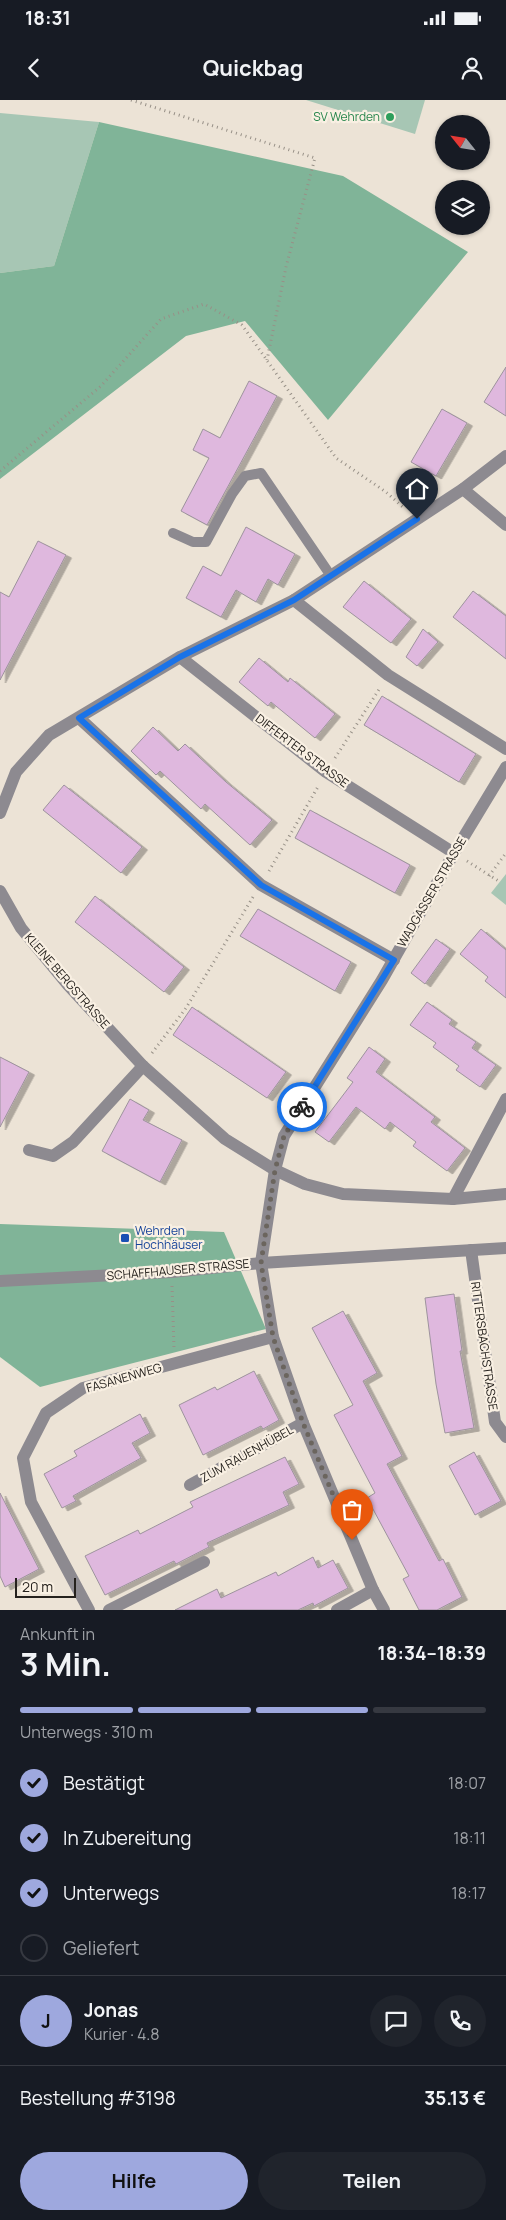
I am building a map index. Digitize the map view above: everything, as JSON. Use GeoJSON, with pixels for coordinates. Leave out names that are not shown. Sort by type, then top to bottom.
{"type":"FeatureCollection","features":[{"type":"Feature","properties":{"kind":"street"},"geometry":{"type":"LineString","coordinates":[[0,813],[16,772],[48,735],[180,657],[294,600],[463,489],[506,456]]}},
{"type":"Feature","properties":{"kind":"street"},"geometry":{"type":"LineString","coordinates":[[463,489],[506,525]]}},
{"type":"Feature","properties":{"kind":"street"},"geometry":{"type":"LineString","coordinates":[[294,600],[388,676],[506,749]]}},
{"type":"Feature","properties":{"kind":"street","name":"DIFFERTER STRASSE"},"geometry":{"type":"LineString","coordinates":[[180,657],[326,772],[454,853]]}},
{"type":"Feature","properties":{"kind":"street"},"geometry":{"type":"LineString","coordinates":[[79,718],[261,885],[394,960]]}},
{"type":"Feature","properties":{"kind":"street","name":"WADGASSER STRASSE"},"geometry":{"type":"LineString","coordinates":[[261,1263],[275,1170],[284,1136],[394,960],[454,853],[506,767]]}},
{"type":"Feature","properties":{"kind":"street","name":"KLEINE BERGSTRASSE"},"geometry":{"type":"LineString","coordinates":[[0,891],[22,928],[68,985],[143,1066],[225,1139],[275,1170],[305,1184],[343,1194],[453,1199]]}},
{"type":"Feature","properties":{"kind":"street"},"geometry":{"type":"LineString","coordinates":[[29,1150],[54,1156],[72,1142],[143,1066]]}},
{"type":"Feature","properties":{"kind":"street"},"geometry":{"type":"LineString","coordinates":[[453,1199],[506,1099]]}},
{"type":"Feature","properties":{"kind":"street"},"geometry":{"type":"LineString","coordinates":[[453,1199],[506,1194]]}},
{"type":"Feature","properties":{"kind":"street","name":"SCHAFFHAUSER STRASSE"},"geometry":{"type":"LineString","coordinates":[[0,1281],[172,1272],[261,1263],[506,1248]]}},
{"type":"Feature","properties":{"kind":"street","name":"RITTERSBACHSTRASSE"},"geometry":{"type":"LineString","coordinates":[[471,1250],[495,1422],[506,1437]]}},
{"type":"Feature","properties":{"kind":"street","name":"ZUM RAUENHÜBEL"},"geometry":{"type":"LineString","coordinates":[[261,1263],[273,1337],[303,1423],[373,1590],[384,1610]]}},
{"type":"Feature","properties":{"kind":"street","name":"FASANENWEG"},"geometry":{"type":"LineString","coordinates":[[90,1610],[31,1502],[23,1458],[46,1413],[83,1388],[273,1337]]}},
{"type":"Feature","properties":{"kind":"street","name":"ZUM RAUENHÜBEL"},"geometry":{"type":"LineString","coordinates":[[190,1486],[303,1423]]}},
{"type":"Feature","properties":{"kind":"street"},"geometry":{"type":"LineString","coordinates":[[109,1610],[204,1562]]}},
{"type":"Feature","properties":{"kind":"street"},"geometry":{"type":"LineString","coordinates":[[337,1610],[373,1590]]}},
{"type":"Feature","properties":{"kind":"lane"},"geometry":{"type":"LineString","coordinates":[[173,533],[194,542],[206,542],[232,494],[245,476],[261,473],[331,576]]}},
{"type":"Feature","properties":{"kind":"path"},"geometry":{"type":"LineString","coordinates":[[131,100],[315,158],[286,267],[267,360]]}},
{"type":"Feature","properties":{"kind":"path"},"geometry":{"type":"LineString","coordinates":[[0,471],[102,386],[161,319],[204,304],[242,325],[336,458],[386,492],[417,519]]}},
{"type":"Feature","properties":{"kind":"path"},"geometry":{"type":"LineString","coordinates":[[454,853],[500,882]]}},
{"type":"Feature","properties":{"kind":"path"},"geometry":{"type":"LineString","coordinates":[[489,876],[506,853]]}},
{"type":"Feature","properties":{"kind":"path"},"geometry":{"type":"LineString","coordinates":[[172,1272],[175,1363]]}},
{"type":"Feature","properties":{"kind":"green space","name":"SV Wehrden"},"geometry":{"type":"Polygon","coordinates":[[[306,100],[425,100],[415,134],[306,100]]]}},
{"type":"Feature","properties":{"kind":"green space"},"geometry":{"type":"Polygon","coordinates":[[[0,113],[99,122],[54,266],[0,273],[0,113]]]}},
{"type":"Feature","properties":{"kind":"green space"},"geometry":{"type":"Polygon","coordinates":[[[99,122],[343,176],[435,232],[435,235],[440,235],[468,252],[328,420],[245,321],[186,336],[0,479],[0,273],[54,266],[99,122]]]}},
{"type":"Feature","properties":{"kind":"green space"},"geometry":{"type":"Polygon","coordinates":[[[506,874],[506,905],[491,893],[506,874]]]}},
{"type":"Feature","properties":{"kind":"green space"},"geometry":{"type":"Polygon","coordinates":[[[0,1224],[224,1232],[266,1329],[40,1387],[0,1357],[0,1224]]]}},
{"type":"Feature","properties":{"kind":"building"},"geometry":{"type":"Polygon","coordinates":[[[506,367],[506,416],[484,402],[506,367]]]}},
{"type":"Feature","properties":{"kind":"building"},"geometry":{"type":"Polygon","coordinates":[[[249,381],[277,396],[207,525],[181,511],[209,458],[193,450],[203,429],[220,438],[249,381]]]}},
{"type":"Feature","properties":{"kind":"building"},"geometry":{"type":"Polygon","coordinates":[[[442,409],[467,423],[436,476],[411,462],[442,409]]]}},
{"type":"Feature","properties":{"kind":"building"},"geometry":{"type":"Polygon","coordinates":[[[246,527],[295,554],[278,585],[268,579],[256,602],[236,590],[221,617],[186,598],[203,566],[221,576],[246,527]]]}},
{"type":"Feature","properties":{"kind":"building"},"geometry":{"type":"Polygon","coordinates":[[[38,541],[66,555],[0,680],[0,592],[9,597],[38,541]]]}},
{"type":"Feature","properties":{"kind":"building"},"geometry":{"type":"Polygon","coordinates":[[[364,581],[411,619],[391,643],[343,607],[364,581]]]}},
{"type":"Feature","properties":{"kind":"building"},"geometry":{"type":"Polygon","coordinates":[[[473,591],[506,616],[506,659],[453,617],[473,591]]]}},
{"type":"Feature","properties":{"kind":"building"},"geometry":{"type":"Polygon","coordinates":[[[423,629],[438,642],[417,666],[406,657],[423,629]]]}},
{"type":"Feature","properties":{"kind":"building"},"geometry":{"type":"Polygon","coordinates":[[[259,658],[288,682],[290,678],[335,714],[315,738],[271,702],[268,706],[239,682],[259,658]]]}},
{"type":"Feature","properties":{"kind":"building"},"geometry":{"type":"Polygon","coordinates":[[[382,696],[476,754],[459,782],[364,725],[382,696]]]}},
{"type":"Feature","properties":{"kind":"building"},"geometry":{"type":"Polygon","coordinates":[[[153,727],[178,751],[185,744],[226,782],[272,820],[250,845],[205,804],[201,809],[160,771],[156,775],[131,751],[153,727]]]}},
{"type":"Feature","properties":{"kind":"building"},"geometry":{"type":"Polygon","coordinates":[[[64,785],[142,847],[121,873],[43,810],[64,785]]]}},
{"type":"Feature","properties":{"kind":"building"},"geometry":{"type":"Polygon","coordinates":[[[310,810],[410,865],[395,893],[295,838],[310,810]]]}},
{"type":"Feature","properties":{"kind":"building"},"geometry":{"type":"Polygon","coordinates":[[[95,896],[184,967],[164,992],[75,922],[95,896]]]}},
{"type":"Feature","properties":{"kind":"building"},"geometry":{"type":"Polygon","coordinates":[[[258,909],[351,962],[335,991],[240,936],[258,909]]]}},
{"type":"Feature","properties":{"kind":"building"},"geometry":{"type":"Polygon","coordinates":[[[481,929],[506,950],[506,998],[485,981],[488,977],[460,954],[481,929]]]}},
{"type":"Feature","properties":{"kind":"building"},"geometry":{"type":"Polygon","coordinates":[[[436,939],[450,949],[425,984],[411,973],[436,939]]]}},
{"type":"Feature","properties":{"kind":"building"},"geometry":{"type":"Polygon","coordinates":[[[427,1002],[452,1020],[449,1024],[476,1042],[472,1048],[496,1065],[480,1087],[456,1070],[459,1066],[433,1047],[436,1043],[410,1025],[427,1002]]]}},
{"type":"Feature","properties":{"kind":"building"},"geometry":{"type":"Polygon","coordinates":[[[192,1007],[286,1072],[267,1098],[173,1035],[192,1007]]]}},
{"type":"Feature","properties":{"kind":"building"},"geometry":{"type":"Polygon","coordinates":[[[369,1047],[385,1059],[376,1072],[435,1117],[431,1122],[465,1148],[447,1171],[413,1146],[416,1142],[390,1122],[385,1129],[356,1107],[329,1142],[315,1132],[353,1082],[347,1078],[369,1047]]]}},
{"type":"Feature","properties":{"kind":"building"},"geometry":{"type":"Polygon","coordinates":[[[0,1057],[29,1072],[0,1127],[0,1057]]]}},
{"type":"Feature","properties":{"kind":"building"},"geometry":{"type":"Polygon","coordinates":[[[130,1099],[149,1110],[143,1120],[182,1140],[160,1182],[102,1151],[130,1099]]]}},
{"type":"Feature","properties":{"kind":"building"},"geometry":{"type":"Polygon","coordinates":[[[454,1294],[462,1351],[460,1351],[474,1428],[445,1433],[436,1384],[425,1298],[454,1294]]]}},
{"type":"Feature","properties":{"kind":"building"},"geometry":{"type":"Polygon","coordinates":[[[343,1311],[377,1373],[363,1381],[402,1456],[387,1464],[439,1561],[443,1559],[462,1597],[437,1610],[419,1610],[403,1579],[409,1576],[367,1498],[375,1493],[334,1415],[353,1405],[312,1328],[343,1311]]]}},
{"type":"Feature","properties":{"kind":"building"},"geometry":{"type":"Polygon","coordinates":[[[254,1371],[279,1420],[263,1429],[261,1426],[203,1455],[179,1405],[215,1387],[217,1390],[254,1371]]]}},
{"type":"Feature","properties":{"kind":"building"},"geometry":{"type":"Polygon","coordinates":[[[140,1414],[150,1433],[132,1443],[141,1458],[73,1496],[76,1501],[62,1508],[44,1474],[77,1456],[74,1451],[140,1414]]]}},
{"type":"Feature","properties":{"kind":"building"},"geometry":{"type":"Polygon","coordinates":[[[474,1452],[501,1501],[475,1515],[449,1466],[474,1452]]]}},
{"type":"Feature","properties":{"kind":"building"},"geometry":{"type":"Polygon","coordinates":[[[285,1457],[299,1484],[283,1492],[289,1505],[207,1543],[209,1547],[176,1564],[174,1561],[105,1595],[85,1556],[138,1530],[140,1534],[193,1507],[190,1502],[285,1457]]]}},
{"type":"Feature","properties":{"kind":"building"},"geometry":{"type":"Polygon","coordinates":[[[0,1493],[39,1569],[5,1587],[0,1576],[0,1493]]]}},
{"type":"Feature","properties":{"kind":"building"},"geometry":{"type":"Polygon","coordinates":[[[313,1557],[318,1568],[333,1560],[348,1588],[314,1606],[313,1603],[298,1610],[175,1610],[217,1589],[221,1598],[276,1572],[278,1576],[313,1557]]]}},
{"type":"Feature","properties":{"kind":"way so far"},"geometry":{"type":"LineString","coordinates":[[302,1107],[284,1136],[275,1170],[261,1263],[273,1337],[303,1423],[352,1540]]}},
{"type":"Feature","properties":{"kind":"place","name":"SV Wehrden"},"geometry":{"type":"Point","coordinates":[390,117]}},
{"type":"Feature","properties":{"kind":"place","name":"Wehrden Hochhäuser"},"geometry":{"type":"Point","coordinates":[125,1238]}},
{"type":"Feature","properties":{"kind":"route"},"geometry":{"type":"LineString","coordinates":[[302,1107],[394,960],[261,885],[79,718],[180,657],[294,600],[417,519]]}}]}
